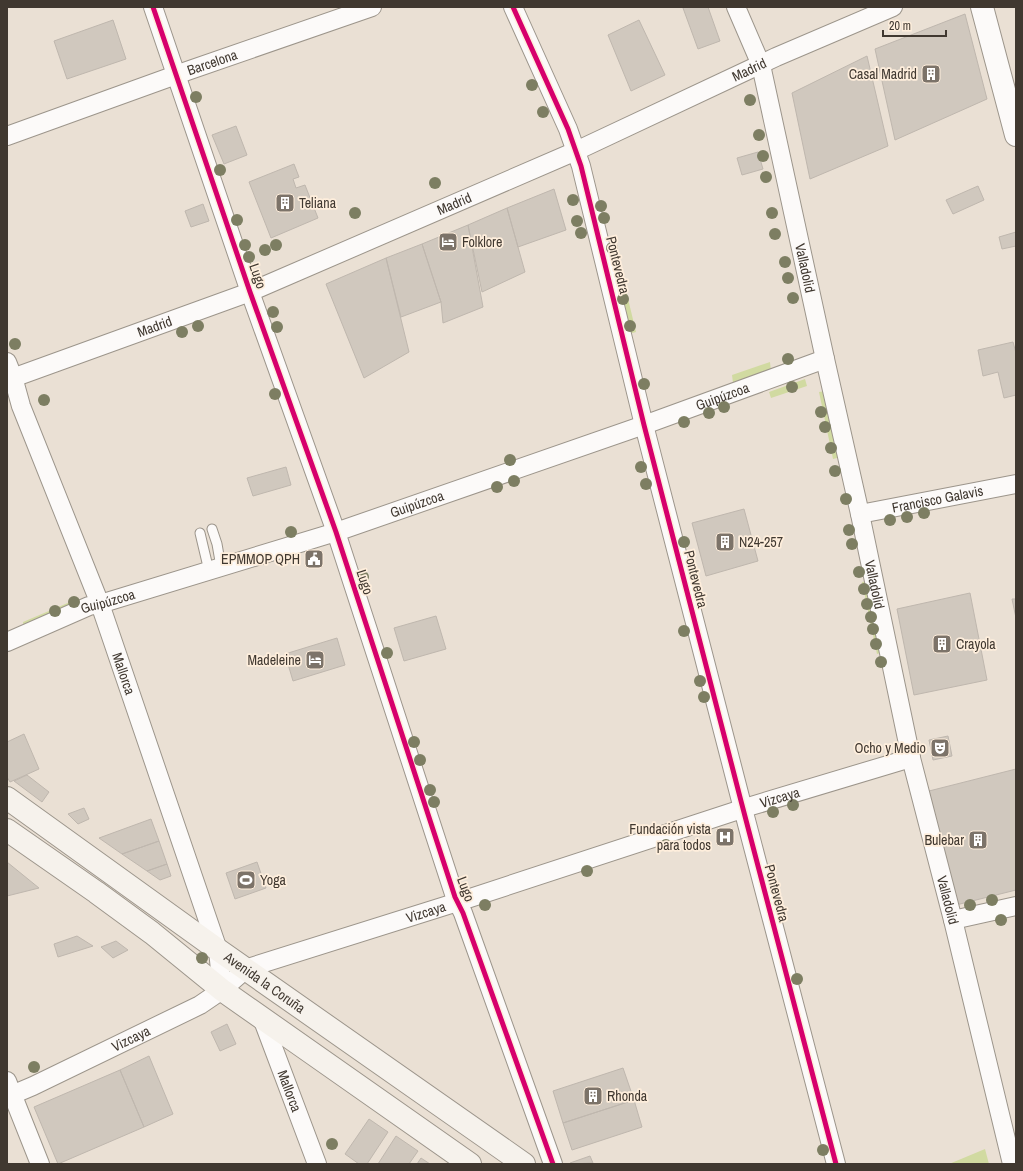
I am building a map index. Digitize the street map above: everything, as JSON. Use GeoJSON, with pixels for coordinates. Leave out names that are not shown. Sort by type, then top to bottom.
{"type":"FeatureCollection","features":[{"type":"Feature","properties":{"kind":"main road","name":"Avenida la Coruña"},"geometry":{"type":"LineString","coordinates":[[7,798],[218,950],[524,1164]]}},
{"type":"Feature","properties":{"kind":"main road","name":"Avenida la Coruña"},"geometry":{"type":"LineString","coordinates":[[7,830],[152,933],[222,990],[470,1164]]}},
{"type":"Feature","properties":{"kind":"street","name":"Lugo"},"geometry":{"type":"LineString","coordinates":[[153,7],[250,292],[336,532],[458,902],[553,1164]]}},
{"type":"Feature","properties":{"kind":"street","name":"Barcelona"},"geometry":{"type":"LineString","coordinates":[[7,136],[372,7]]}},
{"type":"Feature","properties":{"kind":"street","name":"Pontevedra"},"geometry":{"type":"LineString","coordinates":[[513,7],[568,129],[585,182],[644,426],[836,1164]]}},
{"type":"Feature","properties":{"kind":"street","name":"Valladolid"},"geometry":{"type":"LineString","coordinates":[[736,7],[762,65],[860,514],[911,758],[953,920],[1012,1164]]}},
{"type":"Feature","properties":{"kind":"street","name":"Madrid"},"geometry":{"type":"LineString","coordinates":[[9,373],[250,292],[576,151],[762,65],[894,7]]}},
{"type":"Feature","properties":{"kind":"street"},"geometry":{"type":"LineString","coordinates":[[982,7],[1016,135]]}},
{"type":"Feature","properties":{"kind":"street","name":"Guipúzcoa"},"geometry":{"type":"LineString","coordinates":[[7,642],[89,606],[100,604],[336,532],[644,426],[825,359]]}},
{"type":"Feature","properties":{"kind":"street","name":"Mallorca"},"geometry":{"type":"LineString","coordinates":[[9,373],[100,604],[218,950],[222,990]]}},
{"type":"Feature","properties":{"kind":"street","name":"Francisco Galavis"},"geometry":{"type":"LineString","coordinates":[[860,514],[1016,484]]}},
{"type":"Feature","properties":{"kind":"street","name":"Vizcaya"},"geometry":{"type":"LineString","coordinates":[[9,1091],[200,1005],[222,990],[246,969],[743,809],[911,758]]}},
{"type":"Feature","properties":{"kind":"street"},"geometry":{"type":"LineString","coordinates":[[953,920],[1016,906]]}},
{"type":"Feature","properties":{"kind":"street","name":"Mallorca"},"geometry":{"type":"LineString","coordinates":[[262,1018],[317,1164]]}},
{"type":"Feature","properties":{"kind":"street"},"geometry":{"type":"LineString","coordinates":[[9,1091],[40,1164]]}},
{"type":"Feature","properties":{"kind":"lane"},"geometry":{"type":"LineString","coordinates":[[212,529],[217,544],[215,569]]}},
{"type":"Feature","properties":{"kind":"lane"},"geometry":{"type":"LineString","coordinates":[[200,533],[215,569]]}},
{"type":"Feature","properties":{"kind":"green space"},"geometry":{"type":"Polygon","coordinates":[[[624,282],[636,332],[629,334],[616,285],[624,282]]]}},
{"type":"Feature","properties":{"kind":"green space"},"geometry":{"type":"Polygon","coordinates":[[[770,362],[771,371],[733,383],[732,375],[770,362]]]}},
{"type":"Feature","properties":{"kind":"green space"},"geometry":{"type":"Polygon","coordinates":[[[805,379],[807,386],[771,398],[769,392],[805,379]]]}},
{"type":"Feature","properties":{"kind":"green space"},"geometry":{"type":"Polygon","coordinates":[[[825,391],[841,457],[833,459],[819,392],[825,391]]]}},
{"type":"Feature","properties":{"kind":"green space"},"geometry":{"type":"Polygon","coordinates":[[[868,581],[883,652],[877,654],[862,582],[868,581]]]}},
{"type":"Feature","properties":{"kind":"green space"},"geometry":{"type":"Polygon","coordinates":[[[77,599],[80,605],[24,630],[23,622],[77,599]]]}},
{"type":"Feature","properties":{"kind":"green space"},"geometry":{"type":"Polygon","coordinates":[[[985,1149],[989,1164],[949,1164],[985,1149]]]}},
{"type":"Feature","properties":{"kind":"building"},"geometry":{"type":"Polygon","coordinates":[[[708,7],[720,41],[698,49],[683,8],[708,7]]]}},
{"type":"Feature","properties":{"kind":"building","name":"Casal Madrid"},"geometry":{"type":"Polygon","coordinates":[[[965,14],[987,99],[895,140],[875,49],[965,14]]]}},
{"type":"Feature","properties":{"kind":"building"},"geometry":{"type":"Polygon","coordinates":[[[113,20],[126,59],[67,79],[54,41],[113,20]]]}},
{"type":"Feature","properties":{"kind":"building"},"geometry":{"type":"Polygon","coordinates":[[[639,20],[665,75],[631,91],[608,35],[639,20]]]}},
{"type":"Feature","properties":{"kind":"building"},"geometry":{"type":"Polygon","coordinates":[[[867,56],[888,146],[810,179],[792,93],[867,56]]]}},
{"type":"Feature","properties":{"kind":"building"},"geometry":{"type":"Polygon","coordinates":[[[236,126],[247,155],[224,164],[212,135],[236,126]]]}},
{"type":"Feature","properties":{"kind":"building"},"geometry":{"type":"Polygon","coordinates":[[[758,152],[763,169],[742,175],[737,158],[758,152]]]}},
{"type":"Feature","properties":{"kind":"building","name":"Teliana"},"geometry":{"type":"Polygon","coordinates":[[[294,164],[299,177],[293,179],[296,188],[305,185],[318,218],[271,238],[249,182],[294,164]]]}},
{"type":"Feature","properties":{"kind":"building"},"geometry":{"type":"Polygon","coordinates":[[[978,186],[984,200],[953,214],[946,200],[978,186]]]}},
{"type":"Feature","properties":{"kind":"building"},"geometry":{"type":"Polygon","coordinates":[[[554,189],[566,230],[518,247],[507,208],[554,189]]]}},
{"type":"Feature","properties":{"kind":"building"},"geometry":{"type":"Polygon","coordinates":[[[203,204],[209,221],[191,227],[185,211],[203,204]]]}},
{"type":"Feature","properties":{"kind":"building"},"geometry":{"type":"Polygon","coordinates":[[[507,208],[525,272],[482,292],[468,225],[507,208]]]}},
{"type":"Feature","properties":{"kind":"building"},"geometry":{"type":"Polygon","coordinates":[[[468,225],[483,307],[443,323],[441,302],[422,244],[468,225]]]}},
{"type":"Feature","properties":{"kind":"building"},"geometry":{"type":"Polygon","coordinates":[[[1016,232],[1016,246],[1002,249],[999,237],[1016,232]]]}},
{"type":"Feature","properties":{"kind":"building"},"geometry":{"type":"Polygon","coordinates":[[[422,244],[441,302],[401,317],[386,258],[422,244]]]}},
{"type":"Feature","properties":{"kind":"building"},"geometry":{"type":"Polygon","coordinates":[[[386,258],[409,352],[364,378],[326,284],[386,258]]]}},
{"type":"Feature","properties":{"kind":"building"},"geometry":{"type":"Polygon","coordinates":[[[1013,342],[1016,353],[1016,395],[1004,398],[998,372],[983,376],[978,350],[1013,342]]]}},
{"type":"Feature","properties":{"kind":"building"},"geometry":{"type":"Polygon","coordinates":[[[286,467],[291,485],[253,496],[247,478],[286,467]]]}},
{"type":"Feature","properties":{"kind":"building","name":"N24-257"},"geometry":{"type":"Polygon","coordinates":[[[744,509],[758,561],[706,576],[692,523],[744,509]]]}},
{"type":"Feature","properties":{"kind":"building","name":"Crayola"},"geometry":{"type":"Polygon","coordinates":[[[970,593],[987,680],[914,695],[897,609],[970,593]]]}},
{"type":"Feature","properties":{"kind":"building"},"geometry":{"type":"Polygon","coordinates":[[[1012,599],[1016,599],[1016,618],[1012,599]]]}},
{"type":"Feature","properties":{"kind":"building"},"geometry":{"type":"Polygon","coordinates":[[[436,616],[446,649],[404,661],[394,628],[436,616]]]}},
{"type":"Feature","properties":{"kind":"building","name":"Madeleine"},"geometry":{"type":"Polygon","coordinates":[[[337,638],[345,665],[293,681],[285,654],[337,638]]]}},
{"type":"Feature","properties":{"kind":"building"},"geometry":{"type":"Polygon","coordinates":[[[24,734],[39,769],[10,782],[7,777],[7,742],[24,734]]]}},
{"type":"Feature","properties":{"kind":"building"},"geometry":{"type":"Polygon","coordinates":[[[948,736],[952,756],[933,760],[929,740],[948,736]]]}},
{"type":"Feature","properties":{"kind":"building","name":"Bulebar"},"geometry":{"type":"Polygon","coordinates":[[[1016,769],[1016,890],[956,905],[929,791],[1016,769]]]}},
{"type":"Feature","properties":{"kind":"building"},"geometry":{"type":"Polygon","coordinates":[[[27,775],[49,792],[42,802],[14,781],[27,775]]]}},
{"type":"Feature","properties":{"kind":"building"},"geometry":{"type":"Polygon","coordinates":[[[84,808],[89,819],[78,824],[68,814],[84,808]]]}},
{"type":"Feature","properties":{"kind":"building"},"geometry":{"type":"Polygon","coordinates":[[[151,819],[159,841],[122,854],[99,838],[151,819]]]}},
{"type":"Feature","properties":{"kind":"building"},"geometry":{"type":"Polygon","coordinates":[[[159,841],[167,864],[147,871],[122,854],[159,841]]]}},
{"type":"Feature","properties":{"kind":"building"},"geometry":{"type":"Polygon","coordinates":[[[7,862],[39,888],[7,896],[7,862]]]}},
{"type":"Feature","properties":{"kind":"building","name":"Yoga"},"geometry":{"type":"Polygon","coordinates":[[[257,862],[266,888],[235,899],[226,873],[257,862]]]}},
{"type":"Feature","properties":{"kind":"building"},"geometry":{"type":"Polygon","coordinates":[[[167,864],[171,876],[160,880],[147,871],[167,864]]]}},
{"type":"Feature","properties":{"kind":"building"},"geometry":{"type":"Polygon","coordinates":[[[77,936],[93,946],[58,957],[54,944],[77,936]]]}},
{"type":"Feature","properties":{"kind":"building"},"geometry":{"type":"Polygon","coordinates":[[[116,941],[128,950],[113,958],[101,947],[116,941]]]}},
{"type":"Feature","properties":{"kind":"building"},"geometry":{"type":"Polygon","coordinates":[[[227,1024],[236,1044],[220,1051],[211,1032],[227,1024]]]}},
{"type":"Feature","properties":{"kind":"building"},"geometry":{"type":"Polygon","coordinates":[[[149,1056],[173,1114],[144,1127],[120,1070],[149,1056]]]}},
{"type":"Feature","properties":{"kind":"building","name":"Rhonda"},"geometry":{"type":"Polygon","coordinates":[[[623,1068],[634,1100],[563,1123],[553,1091],[623,1068]]]}},
{"type":"Feature","properties":{"kind":"building"},"geometry":{"type":"Polygon","coordinates":[[[120,1070],[144,1127],[58,1164],[34,1107],[120,1070]]]}},
{"type":"Feature","properties":{"kind":"building"},"geometry":{"type":"Polygon","coordinates":[[[634,1100],[642,1127],[572,1150],[563,1123],[634,1100]]]}},
{"type":"Feature","properties":{"kind":"building"},"geometry":{"type":"Polygon","coordinates":[[[369,1119],[388,1132],[367,1164],[359,1164],[345,1154],[369,1119]]]}},
{"type":"Feature","properties":{"kind":"building"},"geometry":{"type":"Polygon","coordinates":[[[396,1136],[418,1151],[409,1164],[378,1164],[396,1136]]]}},
{"type":"Feature","properties":{"kind":"building"},"geometry":{"type":"Polygon","coordinates":[[[590,1156],[593,1163],[570,1164],[570,1163],[590,1156]]]}},
{"type":"Feature","properties":{"kind":"building"},"geometry":{"type":"Polygon","coordinates":[[[421,1158],[430,1164],[417,1164],[421,1158]]]}},
{"type":"Feature","properties":{"kind":"cycle path"},"geometry":{"type":"LineString","coordinates":[[153,7],[250,292],[336,532],[455,897],[463,913],[553,1164]]}},
{"type":"Feature","properties":{"kind":"cycle path"},"geometry":{"type":"LineString","coordinates":[[513,7],[568,129],[581,166],[644,425],[836,1164]]}},
{"type":"Feature","properties":{"kind":"place","name":"Casal Madrid"},"geometry":{"type":"Point","coordinates":[931,74]}},
{"type":"Feature","properties":{"kind":"place","name":"Teliana"},"geometry":{"type":"Point","coordinates":[285,203]}},
{"type":"Feature","properties":{"kind":"place","name":"Folklore"},"geometry":{"type":"Point","coordinates":[448,242]}},
{"type":"Feature","properties":{"kind":"place","name":"N24-257"},"geometry":{"type":"Point","coordinates":[725,542]}},
{"type":"Feature","properties":{"kind":"place","name":"EPMMOP QPH"},"geometry":{"type":"Point","coordinates":[314,559]}},
{"type":"Feature","properties":{"kind":"place","name":"Crayola"},"geometry":{"type":"Point","coordinates":[942,644]}},
{"type":"Feature","properties":{"kind":"place","name":"Madeleine"},"geometry":{"type":"Point","coordinates":[315,660]}},
{"type":"Feature","properties":{"kind":"place","name":"Ocho y Medio"},"geometry":{"type":"Point","coordinates":[940,748]}},
{"type":"Feature","properties":{"kind":"place","name":"Fundación vista para todos"},"geometry":{"type":"Point","coordinates":[725,837]}},
{"type":"Feature","properties":{"kind":"place","name":"Bulebar"},"geometry":{"type":"Point","coordinates":[978,840]}},
{"type":"Feature","properties":{"kind":"place","name":"Yoga"},"geometry":{"type":"Point","coordinates":[246,880]}},
{"type":"Feature","properties":{"kind":"place","name":"Rhonda"},"geometry":{"type":"Point","coordinates":[593,1096]}}]}
